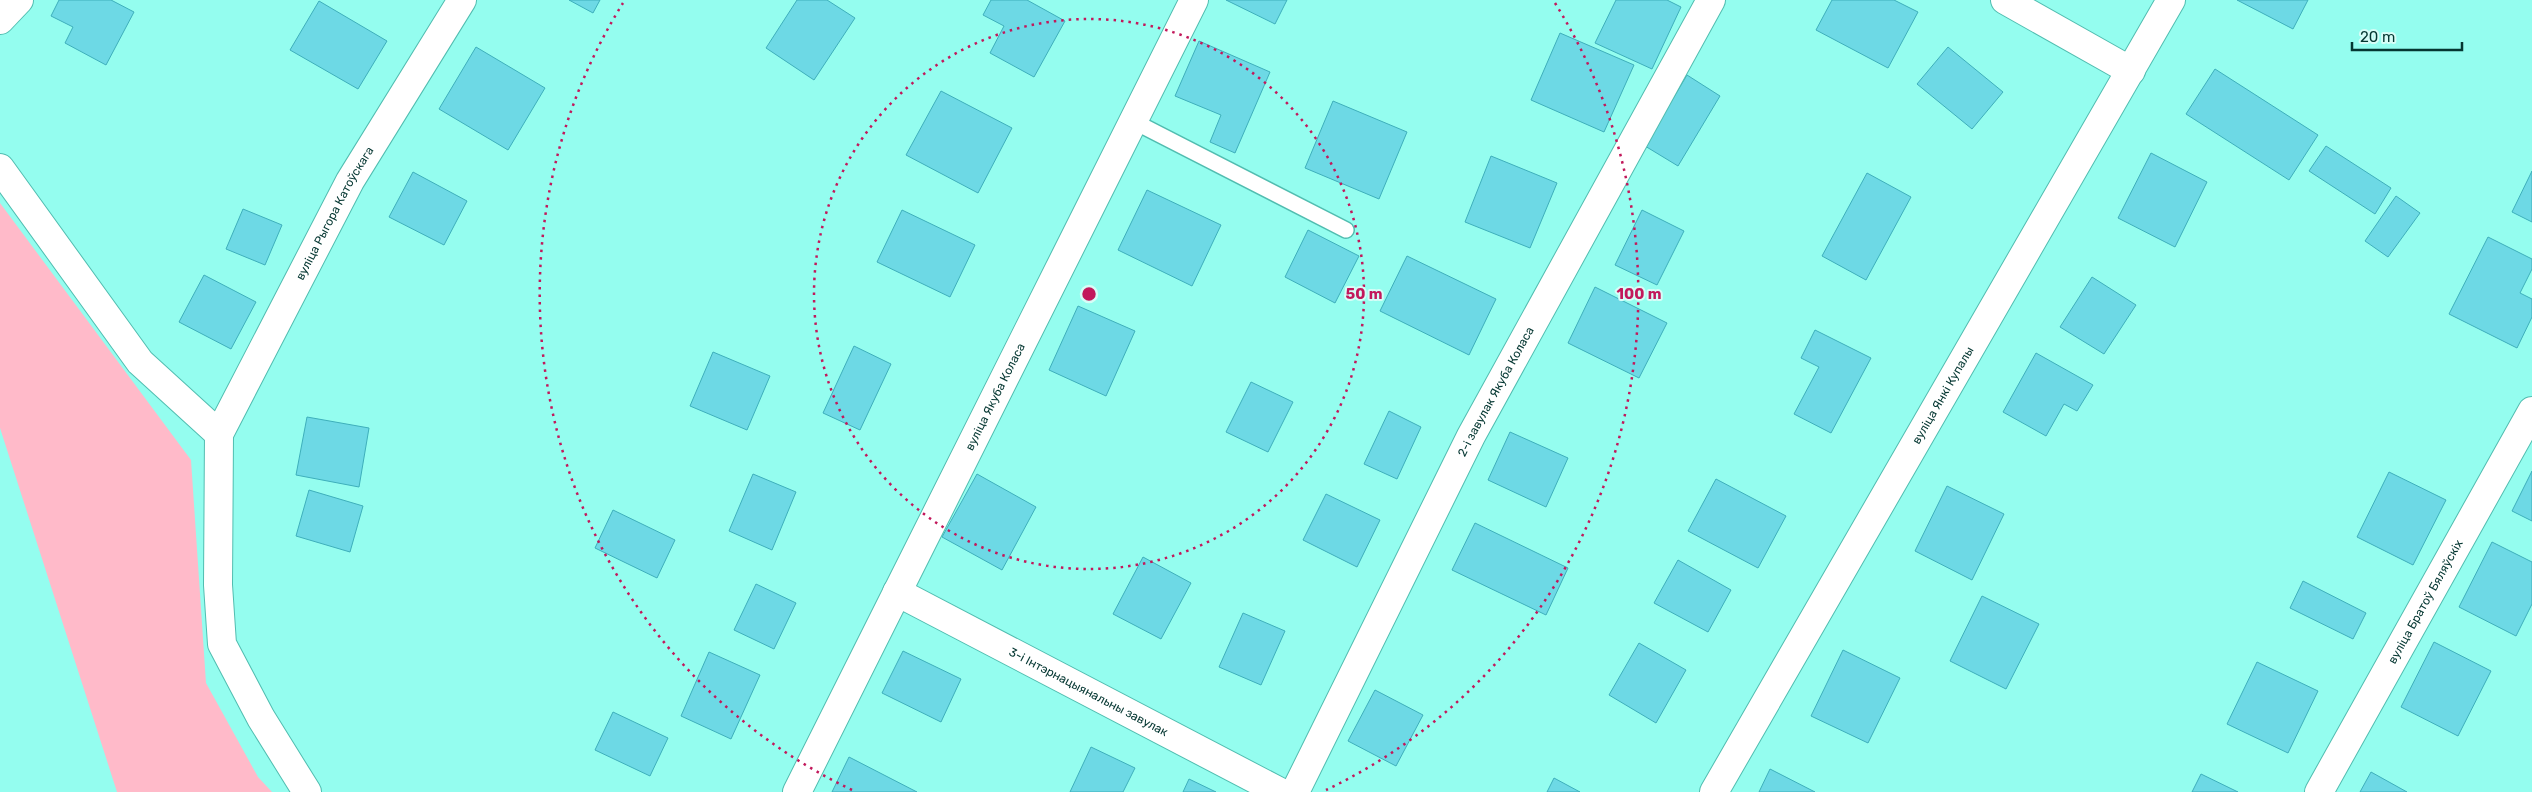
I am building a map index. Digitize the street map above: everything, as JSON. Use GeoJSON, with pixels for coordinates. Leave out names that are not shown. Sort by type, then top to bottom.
{"type":"FeatureCollection","features":[{"type":"Feature","properties":{"kind":"street"},"geometry":{"type":"LineString","coordinates":[[0,20],[19,0]]}},
{"type":"Feature","properties":{"kind":"street","name":"вуліца Рыгора Катоўскага"},"geometry":{"type":"LineString","coordinates":[[219,434],[350,182],[462,0]]}},
{"type":"Feature","properties":{"kind":"street","name":"вуліца Якуба Коласа"},"geometry":{"type":"LineString","coordinates":[[797,792],[1194,0]]}},
{"type":"Feature","properties":{"kind":"street","name":"2-і завулак Якуба Коласа"},"geometry":{"type":"LineString","coordinates":[[1295,792],[1471,436],[1711,0]]}},
{"type":"Feature","properties":{"kind":"street"},"geometry":{"type":"LineString","coordinates":[[2005,0],[2130,71]]}},
{"type":"Feature","properties":{"kind":"street","name":"вуліца Янкі Купалы"},"geometry":{"type":"LineString","coordinates":[[1714,792],[2171,0]]}},
{"type":"Feature","properties":{"kind":"street"},"geometry":{"type":"LineString","coordinates":[[0,168],[140,362],[219,434],[218,586],[222,644],[260,718],[307,792]]}},
{"type":"Feature","properties":{"kind":"street","name":"вуліца Братоў Бяляўскіх"},"geometry":{"type":"LineString","coordinates":[[2319,792],[2532,411]]}},
{"type":"Feature","properties":{"kind":"street","name":"3-і Інтэрнацыянальны завулак"},"geometry":{"type":"LineString","coordinates":[[897,592],[1280,792]]}},
{"type":"Feature","properties":{"kind":"lane"},"geometry":{"type":"LineString","coordinates":[[1133,122],[1346,230]]}},
{"type":"Feature","properties":{"kind":"shaded area"},"geometry":{"type":"Polygon","coordinates":[[[0,203],[191,460],[206,683],[258,777],[272,792],[117,792],[0,428],[0,203]]]}},
{"type":"Feature","properties":{"kind":"building"},"geometry":{"type":"Polygon","coordinates":[[[59,0],[111,0],[134,12],[106,65],[65,43],[73,27],[51,16],[59,0]]]}},
{"type":"Feature","properties":{"kind":"building"},"geometry":{"type":"Polygon","coordinates":[[[569,0],[600,0],[593,13],[569,0]]]}},
{"type":"Feature","properties":{"kind":"building"},"geometry":{"type":"Polygon","coordinates":[[[797,0],[827,0],[855,18],[814,80],[766,48],[797,0]]]}},
{"type":"Feature","properties":{"kind":"building"},"geometry":{"type":"Polygon","coordinates":[[[991,0],[1027,0],[1065,21],[1034,77],[990,53],[1004,26],[983,15],[991,0]]]}},
{"type":"Feature","properties":{"kind":"building"},"geometry":{"type":"Polygon","coordinates":[[[1226,0],[1287,0],[1275,24],[1226,0]]]}},
{"type":"Feature","properties":{"kind":"building"},"geometry":{"type":"Polygon","coordinates":[[[1616,0],[1667,0],[1681,7],[1652,69],[1595,43],[1616,0]]]}},
{"type":"Feature","properties":{"kind":"building"},"geometry":{"type":"Polygon","coordinates":[[[1832,0],[1894,0],[1918,12],[1888,68],[1816,30],[1832,0]]]}},
{"type":"Feature","properties":{"kind":"building"},"geometry":{"type":"Polygon","coordinates":[[[2237,0],[2308,0],[2293,29],[2237,0]]]}},
{"type":"Feature","properties":{"kind":"building"},"geometry":{"type":"Polygon","coordinates":[[[319,1],[387,41],[358,89],[290,50],[319,1]]]}},
{"type":"Feature","properties":{"kind":"building"},"geometry":{"type":"Polygon","coordinates":[[[1560,33],[1634,65],[1604,132],[1531,100],[1560,33]]]}},
{"type":"Feature","properties":{"kind":"building"},"geometry":{"type":"Polygon","coordinates":[[[1199,41],[1270,72],[1235,153],[1210,142],[1221,115],[1175,96],[1199,41]]]}},
{"type":"Feature","properties":{"kind":"building"},"geometry":{"type":"Polygon","coordinates":[[[476,47],[545,88],[508,150],[439,109],[476,47]]]}},
{"type":"Feature","properties":{"kind":"building"},"geometry":{"type":"Polygon","coordinates":[[[1948,47],[2003,92],[1972,129],[1917,84],[1948,47]]]}},
{"type":"Feature","properties":{"kind":"building"},"geometry":{"type":"Polygon","coordinates":[[[2215,69],[2318,135],[2289,180],[2186,114],[2215,69]]]}},
{"type":"Feature","properties":{"kind":"building"},"geometry":{"type":"Polygon","coordinates":[[[1687,75],[1720,96],[1678,166],[1645,146],[1687,75]]]}},
{"type":"Feature","properties":{"kind":"building"},"geometry":{"type":"Polygon","coordinates":[[[941,91],[1012,128],[978,193],[906,155],[941,91]]]}},
{"type":"Feature","properties":{"kind":"building"},"geometry":{"type":"Polygon","coordinates":[[[1333,101],[1407,132],[1379,199],[1305,168],[1333,101]]]}},
{"type":"Feature","properties":{"kind":"building"},"geometry":{"type":"Polygon","coordinates":[[[2326,146],[2391,188],[2375,214],[2309,171],[2326,146]]]}},
{"type":"Feature","properties":{"kind":"building"},"geometry":{"type":"Polygon","coordinates":[[[2151,153],[2207,182],[2175,247],[2118,218],[2151,153]]]}},
{"type":"Feature","properties":{"kind":"building"},"geometry":{"type":"Polygon","coordinates":[[[1491,156],[1557,183],[1530,248],[1465,222],[1491,156]]]}},
{"type":"Feature","properties":{"kind":"building"},"geometry":{"type":"Polygon","coordinates":[[[2532,171],[2532,222],[2512,212],[2532,171]]]}},
{"type":"Feature","properties":{"kind":"building"},"geometry":{"type":"Polygon","coordinates":[[[413,172],[467,201],[444,245],[389,217],[413,172]]]}},
{"type":"Feature","properties":{"kind":"building"},"geometry":{"type":"Polygon","coordinates":[[[1867,173],[1911,197],[1866,280],[1822,256],[1867,173]]]}},
{"type":"Feature","properties":{"kind":"building"},"geometry":{"type":"Polygon","coordinates":[[[1147,190],[1221,225],[1192,286],[1118,250],[1147,190]]]}},
{"type":"Feature","properties":{"kind":"building"},"geometry":{"type":"Polygon","coordinates":[[[2396,196],[2420,213],[2388,257],[2365,241],[2396,196]]]}},
{"type":"Feature","properties":{"kind":"building"},"geometry":{"type":"Polygon","coordinates":[[[243,209],[282,225],[265,265],[226,249],[243,209]]]}},
{"type":"Feature","properties":{"kind":"building"},"geometry":{"type":"Polygon","coordinates":[[[902,210],[975,245],[950,297],[877,262],[902,210]]]}},
{"type":"Feature","properties":{"kind":"building"},"geometry":{"type":"Polygon","coordinates":[[[1642,210],[1684,231],[1657,285],[1615,265],[1642,210]]]}},
{"type":"Feature","properties":{"kind":"building"},"geometry":{"type":"Polygon","coordinates":[[[1308,230],[1359,256],[1335,303],[1285,277],[1308,230]]]}},
{"type":"Feature","properties":{"kind":"building"},"geometry":{"type":"Polygon","coordinates":[[[2488,237],[2532,259],[2532,269],[2520,293],[2532,299],[2532,317],[2517,348],[2449,314],[2488,237]]]}},
{"type":"Feature","properties":{"kind":"building"},"geometry":{"type":"Polygon","coordinates":[[[1407,256],[1496,299],[1469,355],[1380,311],[1407,256]]]}},
{"type":"Feature","properties":{"kind":"building"},"geometry":{"type":"Polygon","coordinates":[[[204,275],[256,302],[231,349],[179,322],[204,275]]]}},
{"type":"Feature","properties":{"kind":"building"},"geometry":{"type":"Polygon","coordinates":[[[2092,277],[2136,305],[2104,354],[2060,327],[2092,277]]]}},
{"type":"Feature","properties":{"kind":"building"},"geometry":{"type":"Polygon","coordinates":[[[1595,287],[1667,323],[1639,378],[1568,343],[1595,287]]]}},
{"type":"Feature","properties":{"kind":"building"},"geometry":{"type":"Polygon","coordinates":[[[1078,306],[1135,331],[1106,396],[1049,370],[1078,306]]]}},
{"type":"Feature","properties":{"kind":"building"},"geometry":{"type":"Polygon","coordinates":[[[1815,330],[1871,358],[1831,433],[1794,414],[1819,367],[1801,358],[1815,330]]]}},
{"type":"Feature","properties":{"kind":"building"},"geometry":{"type":"Polygon","coordinates":[[[854,346],[891,364],[860,430],[823,413],[854,346]]]}},
{"type":"Feature","properties":{"kind":"building"},"geometry":{"type":"Polygon","coordinates":[[[713,352],[770,376],[747,430],[690,406],[713,352]]]}},
{"type":"Feature","properties":{"kind":"building"},"geometry":{"type":"Polygon","coordinates":[[[2036,353],[2093,385],[2077,411],[2064,404],[2046,436],[2003,412],[2036,353]]]}},
{"type":"Feature","properties":{"kind":"building"},"geometry":{"type":"Polygon","coordinates":[[[1251,382],[1293,402],[1268,452],[1226,432],[1251,382]]]}},
{"type":"Feature","properties":{"kind":"building"},"geometry":{"type":"Polygon","coordinates":[[[1389,411],[1421,427],[1397,479],[1364,464],[1389,411]]]}},
{"type":"Feature","properties":{"kind":"building"},"geometry":{"type":"Polygon","coordinates":[[[307,417],[369,428],[359,487],[296,475],[307,417]]]}},
{"type":"Feature","properties":{"kind":"building"},"geometry":{"type":"Polygon","coordinates":[[[1510,432],[1568,458],[1546,507],[1488,480],[1510,432]]]}},
{"type":"Feature","properties":{"kind":"building"},"geometry":{"type":"Polygon","coordinates":[[[2532,471],[2532,521],[2512,511],[2532,471]]]}},
{"type":"Feature","properties":{"kind":"building"},"geometry":{"type":"Polygon","coordinates":[[[2389,472],[2446,500],[2413,565],[2357,537],[2389,472]]]}},
{"type":"Feature","properties":{"kind":"building"},"geometry":{"type":"Polygon","coordinates":[[[753,474],[796,492],[772,550],[729,531],[753,474]]]}},
{"type":"Feature","properties":{"kind":"building"},"geometry":{"type":"Polygon","coordinates":[[[977,474],[1036,507],[1002,570],[942,537],[977,474]]]}},
{"type":"Feature","properties":{"kind":"building"},"geometry":{"type":"Polygon","coordinates":[[[1716,479],[1786,516],[1758,568],[1688,531],[1716,479]]]}},
{"type":"Feature","properties":{"kind":"building"},"geometry":{"type":"Polygon","coordinates":[[[1947,486],[2004,514],[1972,580],[1915,551],[1947,486]]]}},
{"type":"Feature","properties":{"kind":"building"},"geometry":{"type":"Polygon","coordinates":[[[309,490],[363,506],[350,552],[296,536],[309,490]]]}},
{"type":"Feature","properties":{"kind":"building"},"geometry":{"type":"Polygon","coordinates":[[[1326,494],[1380,520],[1357,567],[1303,540],[1326,494]]]}},
{"type":"Feature","properties":{"kind":"building"},"geometry":{"type":"Polygon","coordinates":[[[613,510],[675,540],[657,578],[595,548],[613,510]]]}},
{"type":"Feature","properties":{"kind":"building"},"geometry":{"type":"Polygon","coordinates":[[[1475,523],[1568,568],[1546,615],[1452,570],[1475,523]]]}},
{"type":"Feature","properties":{"kind":"building"},"geometry":{"type":"Polygon","coordinates":[[[2492,542],[2532,562],[2532,604],[2516,636],[2459,607],[2492,542]]]}},
{"type":"Feature","properties":{"kind":"building"},"geometry":{"type":"Polygon","coordinates":[[[1143,557],[1191,583],[1161,639],[1113,614],[1143,557]]]}},
{"type":"Feature","properties":{"kind":"building"},"geometry":{"type":"Polygon","coordinates":[[[1678,560],[1731,590],[1708,632],[1654,603],[1678,560]]]}},
{"type":"Feature","properties":{"kind":"building"},"geometry":{"type":"Polygon","coordinates":[[[2303,581],[2366,613],[2353,639],[2290,608],[2303,581]]]}},
{"type":"Feature","properties":{"kind":"building"},"geometry":{"type":"Polygon","coordinates":[[[756,584],[796,603],[774,649],[734,630],[756,584]]]}},
{"type":"Feature","properties":{"kind":"building"},"geometry":{"type":"Polygon","coordinates":[[[1982,596],[2039,624],[2006,689],[1950,661],[1982,596]]]}},
{"type":"Feature","properties":{"kind":"building"},"geometry":{"type":"Polygon","coordinates":[[[1243,613],[1285,631],[1261,685],[1219,667],[1243,613]]]}},
{"type":"Feature","properties":{"kind":"building"},"geometry":{"type":"Polygon","coordinates":[[[2434,642],[2491,671],[2458,736],[2401,707],[2434,642]]]}},
{"type":"Feature","properties":{"kind":"building"},"geometry":{"type":"Polygon","coordinates":[[[1639,643],[1686,670],[1656,723],[1609,695],[1639,643]]]}},
{"type":"Feature","properties":{"kind":"building"},"geometry":{"type":"Polygon","coordinates":[[[1843,650],[1900,678],[1868,743],[1811,716],[1843,650]]]}},
{"type":"Feature","properties":{"kind":"building"},"geometry":{"type":"Polygon","coordinates":[[[903,651],[961,679],[941,722],[882,693],[903,651]]]}},
{"type":"Feature","properties":{"kind":"building"},"geometry":{"type":"Polygon","coordinates":[[[709,652],[760,675],[731,739],[681,716],[709,652]]]}},
{"type":"Feature","properties":{"kind":"building"},"geometry":{"type":"Polygon","coordinates":[[[2257,662],[2318,691],[2288,753],[2227,724],[2257,662]]]}},
{"type":"Feature","properties":{"kind":"building"},"geometry":{"type":"Polygon","coordinates":[[[1375,690],[1423,715],[1396,766],[1348,741],[1375,690]]]}},
{"type":"Feature","properties":{"kind":"building"},"geometry":{"type":"Polygon","coordinates":[[[613,712],[668,738],[650,776],[595,750],[613,712]]]}},
{"type":"Feature","properties":{"kind":"building"},"geometry":{"type":"Polygon","coordinates":[[[1091,747],[1135,768],[1123,792],[1070,792],[1091,747]]]}},
{"type":"Feature","properties":{"kind":"building"},"geometry":{"type":"Polygon","coordinates":[[[849,757],[917,792],[832,792],[849,757]]]}},
{"type":"Feature","properties":{"kind":"building"},"geometry":{"type":"Polygon","coordinates":[[[1770,769],[1815,792],[1759,792],[1770,769]]]}},
{"type":"Feature","properties":{"kind":"building"},"geometry":{"type":"Polygon","coordinates":[[[2371,772],[2407,792],[2360,792],[2371,772]]]}},
{"type":"Feature","properties":{"kind":"building"},"geometry":{"type":"Polygon","coordinates":[[[2201,774],[2238,792],[2192,792],[2201,774]]]}},
{"type":"Feature","properties":{"kind":"building"},"geometry":{"type":"Polygon","coordinates":[[[1554,778],[1580,792],[1547,792],[1554,778]]]}},
{"type":"Feature","properties":{"kind":"building"},"geometry":{"type":"Polygon","coordinates":[[[1189,779],[1216,792],[1183,792],[1189,779]]]}}]}
